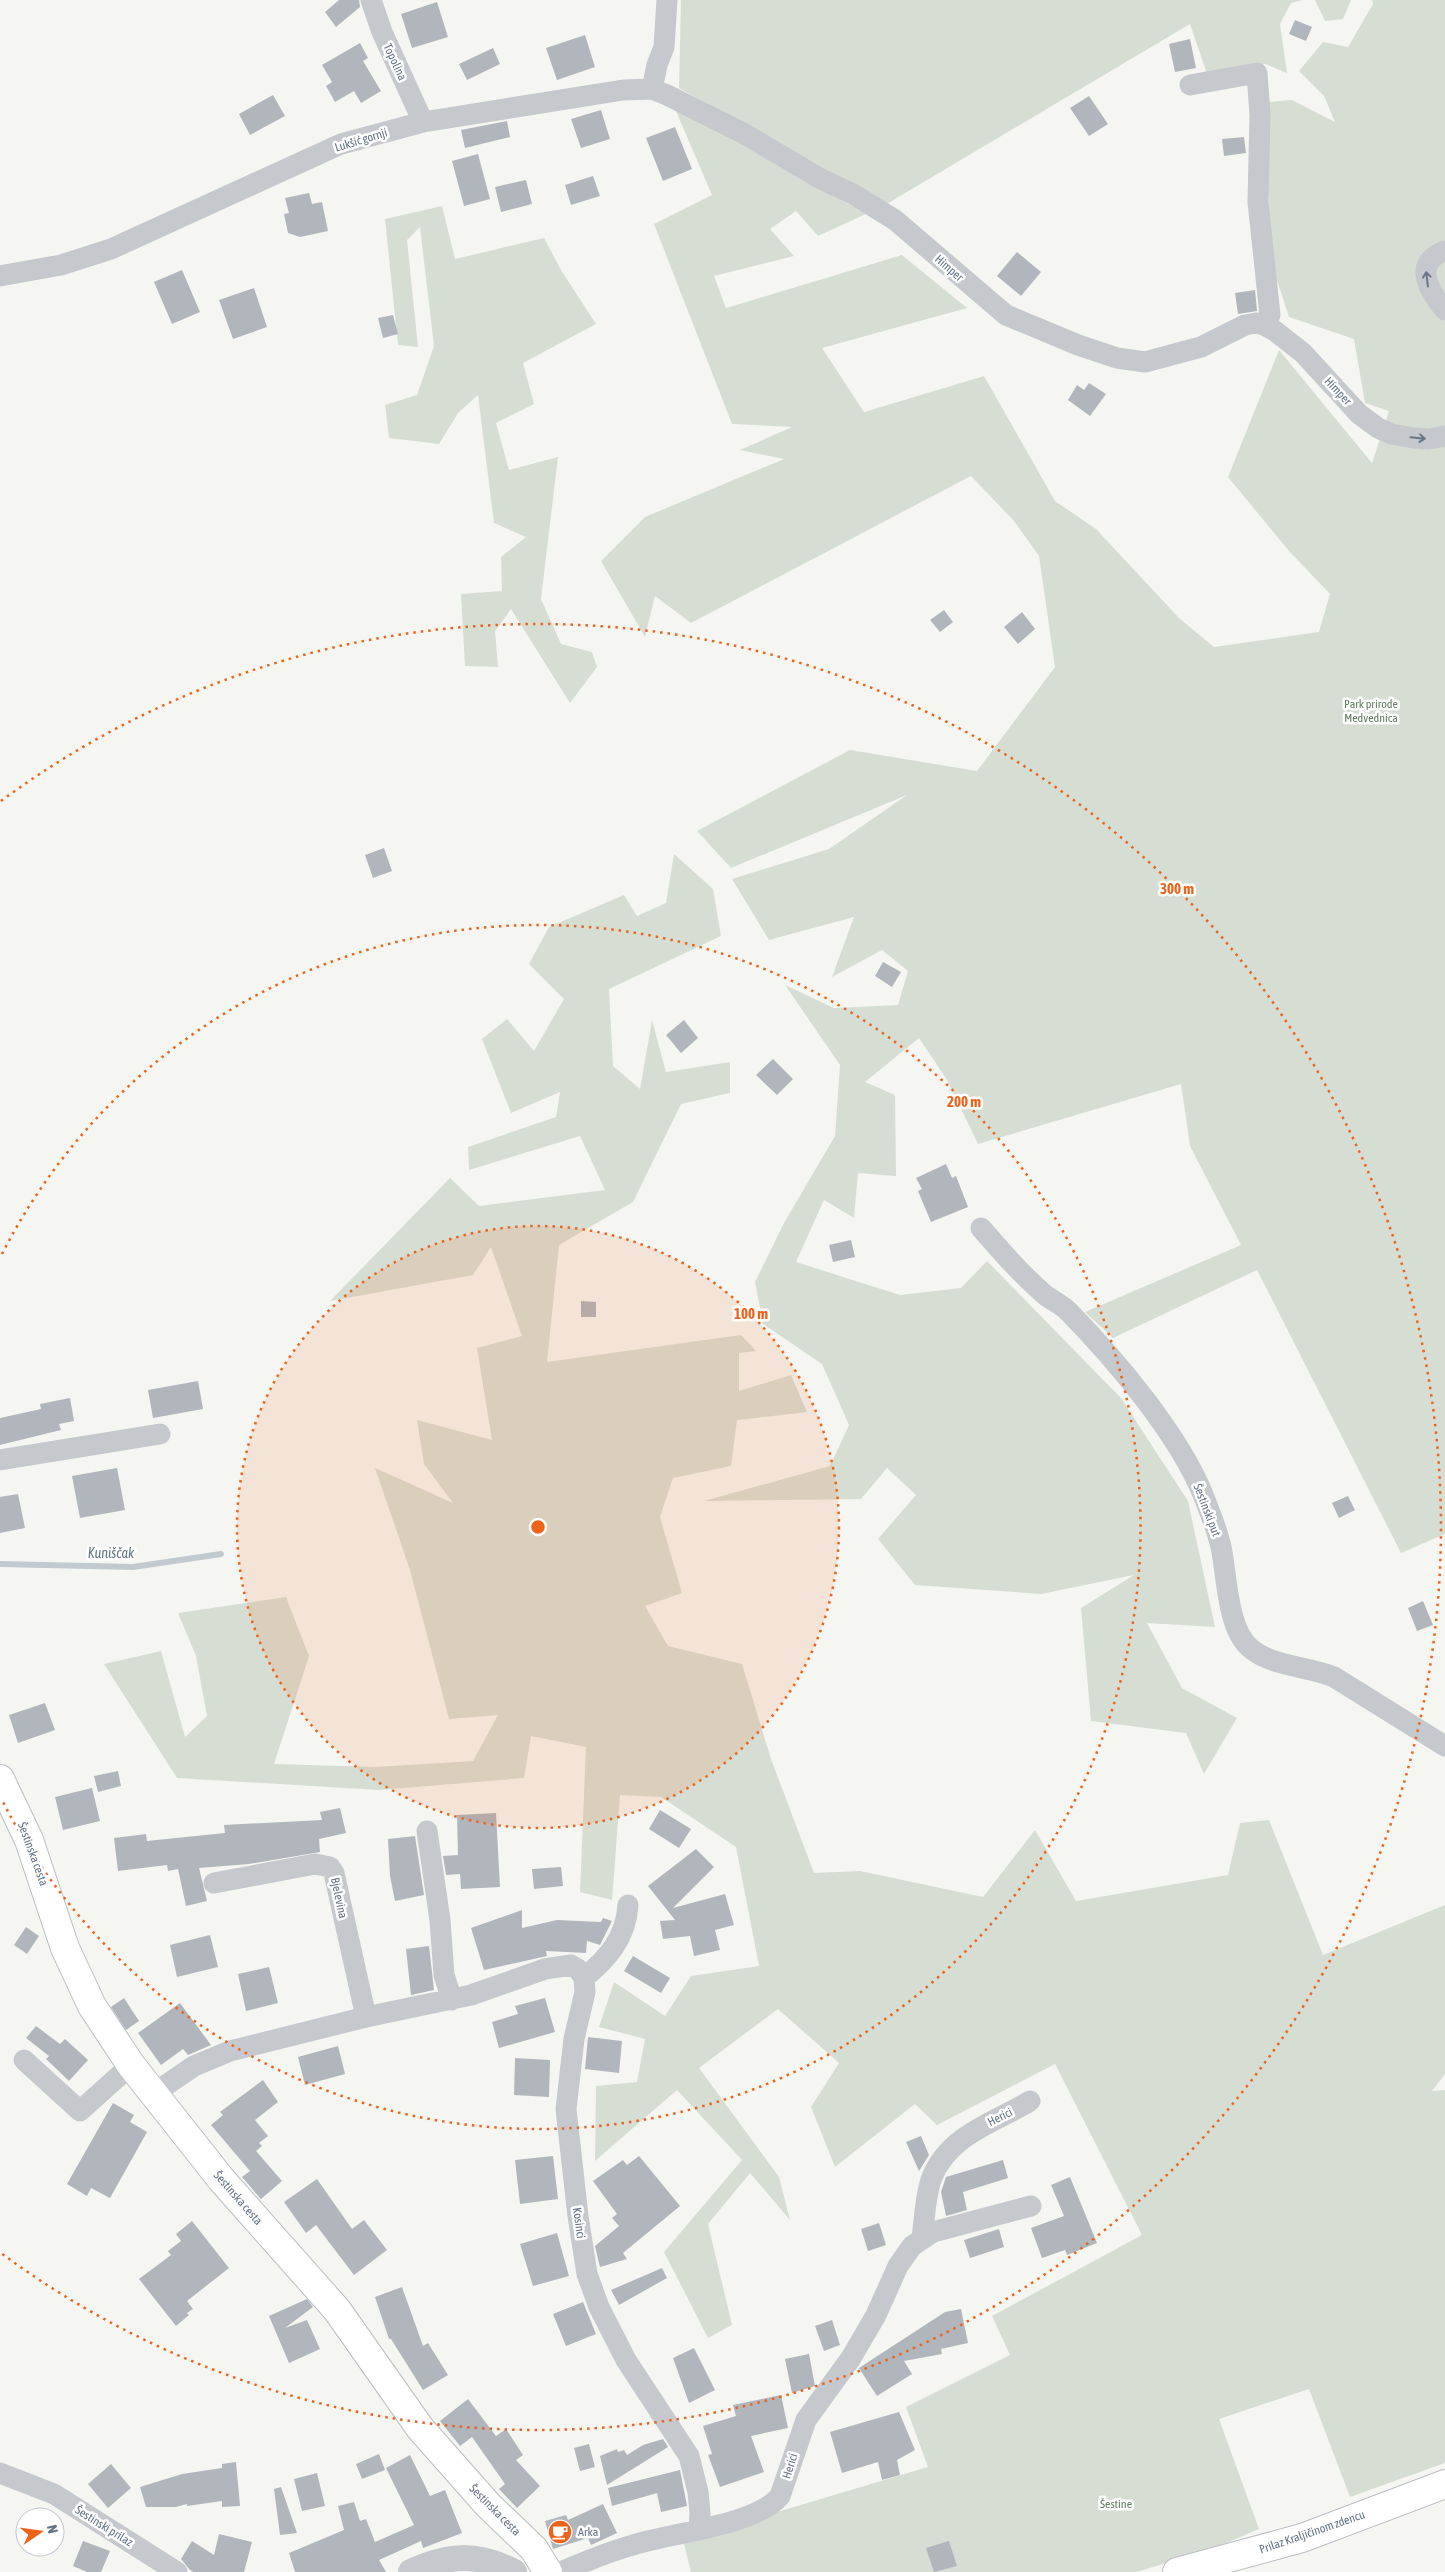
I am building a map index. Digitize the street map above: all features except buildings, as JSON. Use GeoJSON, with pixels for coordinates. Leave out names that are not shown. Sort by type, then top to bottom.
{"type":"FeatureCollection","features":[{"type":"Feature","properties":{"kind":"main road","name":"Šestinska cesta"},"geometry":{"type":"LineString","coordinates":[[0,1779],[29,1840],[65,1948],[92,2006],[130,2065],[221,2180],[336,2310],[420,2428],[471,2487],[534,2549],[548,2572]]}},
{"type":"Feature","properties":{"kind":"main road","name":"Prilaz Kraljičinom zdencu"},"geometry":{"type":"LineString","coordinates":[[1176,2572],[1302,2538],[1445,2484]]}},
{"type":"Feature","properties":{"kind":"street","name":"Topolina"},"geometry":{"type":"LineString","coordinates":[[371,0],[382,32],[423,122]]}},
{"type":"Feature","properties":{"kind":"street"},"geometry":{"type":"LineString","coordinates":[[652,89],[657,65],[664,47],[667,0]]}},
{"type":"Feature","properties":{"kind":"street"},"geometry":{"type":"LineString","coordinates":[[1190,85],[1257,73],[1260,114],[1258,202],[1270,315],[1264,325]]}},
{"type":"Feature","properties":{"kind":"street","name":"Lukšić gornji"},"geometry":{"type":"LineString","coordinates":[[0,276],[61,264],[111,249],[341,144],[423,122],[623,90],[652,89]]}},
{"type":"Feature","properties":{"kind":"street","name":"Himper"},"geometry":{"type":"LineString","coordinates":[[652,89],[743,133],[821,179],[853,194],[895,220],[1006,315],[1078,345],[1116,358],[1145,362],[1201,347],[1245,325],[1264,325],[1275,331],[1303,353],[1359,414],[1378,428],[1391,434],[1430,439],[1445,436]]}},
{"type":"Feature","properties":{"kind":"street"},"geometry":{"type":"LineString","coordinates":[[1445,252],[1433,258],[1427,266],[1426,274],[1431,293],[1445,310]]}},
{"type":"Feature","properties":{"kind":"street","name":"Šestinski put"},"geometry":{"type":"LineString","coordinates":[[981,1228],[1024,1275],[1045,1295],[1066,1309],[1087,1331],[1160,1421],[1182,1453],[1200,1487],[1212,1517],[1221,1546],[1235,1622],[1249,1648],[1276,1661],[1318,1670],[1334,1677],[1445,1746]]}},
{"type":"Feature","properties":{"kind":"street"},"geometry":{"type":"LineString","coordinates":[[0,1460],[160,1434]]}},
{"type":"Feature","properties":{"kind":"street"},"geometry":{"type":"LineString","coordinates":[[427,1831],[440,1920],[444,1975],[452,2000]]}},
{"type":"Feature","properties":{"kind":"street","name":"Bjelevina"},"geometry":{"type":"LineString","coordinates":[[214,1883],[315,1864],[330,1867],[334,1873],[366,2017]]}},
{"type":"Feature","properties":{"kind":"street"},"geometry":{"type":"LineString","coordinates":[[153,2094],[194,2066],[217,2055],[366,2017],[452,2000],[561,1965],[571,1965],[578,1969],[584,1978],[601,1964],[619,1940],[624,1928],[628,1905]]}},
{"type":"Feature","properties":{"kind":"street","name":"Kosinci"},"geometry":{"type":"LineString","coordinates":[[584,1978],[585,1992],[574,2039],[566,2109],[578,2216],[587,2274],[599,2307],[626,2360],[689,2456],[698,2492],[699,2528]]}},
{"type":"Feature","properties":{"kind":"street"},"geometry":{"type":"LineString","coordinates":[[24,2060],[80,2111],[130,2065]]}},
{"type":"Feature","properties":{"kind":"street","name":"Herici"},"geometry":{"type":"LineString","coordinates":[[561,2572],[634,2544],[749,2516],[774,2504],[780,2496],[806,2420],[851,2358],[868,2330],[904,2256],[922,2237],[932,2177],[942,2159],[955,2143],[966,2134],[1030,2101]]}},
{"type":"Feature","properties":{"kind":"street"},"geometry":{"type":"LineString","coordinates":[[922,2237],[1031,2206]]}},
{"type":"Feature","properties":{"kind":"street","name":"Šestinski prilaz"},"geometry":{"type":"LineString","coordinates":[[0,2473],[54,2494],[177,2572]]}},
{"type":"Feature","properties":{"kind":"street"},"geometry":{"type":"LineString","coordinates":[[411,2572],[445,2560],[475,2557],[487,2559],[514,2572]]}},
{"type":"Feature","properties":{"kind":"green space"},"geometry":{"type":"Polygon","coordinates":[[[681,0],[1303,0],[1291,3],[1280,24],[1287,73],[1265,64],[1207,74],[1190,24],[880,208],[783,146],[679,88],[681,0]]]}},
{"type":"Feature","properties":{"kind":"green space"},"geometry":{"type":"Polygon","coordinates":[[[1315,0],[1351,0],[1343,19],[1325,21],[1315,0]]]}},
{"type":"Feature","properties":{"kind":"green space","name":"Park prirode Medvednica"},"geometry":{"type":"Polygon","coordinates":[[[1372,0],[1445,0],[1445,1534],[1401,1553],[1257,1270],[1113,1338],[1085,1312],[1241,1245],[1190,1146],[1181,1084],[978,1144],[947,1080],[919,1038],[865,1082],[895,1095],[896,1176],[858,1173],[854,1218],[824,1200],[796,1262],[900,1295],[961,1288],[987,1261],[1121,1398],[1188,1501],[1215,1627],[1147,1623],[1182,1688],[1237,1718],[1204,1774],[1186,1733],[1091,1721],[1081,1608],[1134,1575],[1041,1594],[915,1585],[878,1539],[916,1495],[887,1468],[861,1499],[704,1501],[830,1466],[849,1425],[822,1364],[763,1324],[755,1282],[784,1223],[835,1136],[840,1065],[785,985],[834,1008],[898,1005],[908,971],[882,950],[832,977],[854,917],[769,940],[732,879],[829,849],[907,795],[731,868],[697,831],[850,750],[977,771],[1055,667],[1039,556],[1014,521],[971,476],[691,623],[655,596],[645,637],[601,561],[645,517],[784,459],[740,450],[792,427],[732,424],[654,224],[712,195],[673,104],[866,214],[818,236],[796,211],[770,229],[794,256],[714,276],[726,308],[902,255],[967,308],[822,348],[864,412],[984,376],[1055,501],[1096,529],[1179,618],[1214,647],[1319,632],[1330,594],[1289,551],[1228,477],[1279,350],[1372,463],[1389,411],[1365,403],[1354,339],[1289,317],[1271,262],[1265,102],[1292,100],[1335,122],[1324,96],[1299,71],[1323,42],[1348,47],[1373,4],[1372,0]]]}},
{"type":"Feature","properties":{"kind":"green space"},"geometry":{"type":"Polygon","coordinates":[[[442,206],[455,259],[544,238],[561,270],[596,324],[523,363],[534,404],[496,423],[509,470],[558,457],[541,599],[561,644],[592,652],[597,667],[570,703],[511,609],[495,631],[498,667],[465,666],[461,594],[502,591],[501,557],[526,537],[494,523],[478,395],[458,413],[439,444],[389,438],[385,405],[417,395],[434,346],[420,227],[407,240],[418,347],[398,345],[385,219],[442,206]]]}},
{"type":"Feature","properties":{"kind":"green space","name":"Šestine"},"geometry":{"type":"Polygon","coordinates":[[[674,854],[713,889],[721,936],[609,989],[613,1066],[640,1089],[652,1020],[666,1072],[730,1062],[730,1093],[681,1104],[633,1202],[559,1245],[547,1362],[741,1335],[756,1351],[739,1353],[739,1391],[791,1375],[807,1412],[737,1420],[731,1466],[673,1478],[660,1517],[682,1593],[645,1606],[668,1646],[742,1664],[771,1759],[814,1873],[860,1871],[983,1897],[1035,1830],[1076,1901],[1228,1875],[1240,1823],[1269,1820],[1323,1955],[1445,1905],[1445,2074],[1432,2091],[1445,2090],[1445,2463],[1350,2497],[1309,2389],[1219,2419],[1259,2529],[1210,2550],[1136,2572],[691,2572],[683,2540],[928,2467],[906,2407],[1010,2355],[992,2316],[1142,2235],[1055,2064],[937,2125],[915,2104],[835,2167],[811,2107],[839,2063],[778,2009],[699,2068],[779,2177],[790,2220],[750,2173],[708,2224],[732,2325],[708,2338],[664,2252],[742,2160],[677,2090],[595,2161],[596,2086],[637,2082],[645,2039],[599,2027],[614,1982],[665,2016],[691,1976],[759,1966],[736,1847],[661,1797],[620,1795],[612,1900],[580,1892],[586,1747],[531,1736],[524,1778],[379,1790],[177,1778],[104,1664],[161,1651],[185,1737],[207,1716],[196,1656],[178,1613],[286,1597],[309,1656],[274,1764],[376,1767],[473,1761],[498,1715],[449,1719],[410,1570],[375,1468],[453,1503],[424,1464],[417,1420],[492,1440],[477,1348],[522,1336],[491,1247],[473,1275],[330,1301],[450,1178],[479,1206],[605,1190],[580,1136],[469,1170],[468,1147],[556,1117],[560,1092],[511,1113],[482,1039],[507,1019],[534,1051],[564,999],[529,964],[549,927],[624,895],[637,916],[666,903],[674,854]]]}},
{"type":"Feature","properties":{"kind":"waterway","name":"Kuniščak"},"geometry":{"type":"LineString","coordinates":[[0,1564],[133,1567],[221,1554]]}},
{"type":"Feature","properties":{"kind":"place","name":"Arka"},"geometry":{"type":"Point","coordinates":[560,2532]}}]}
